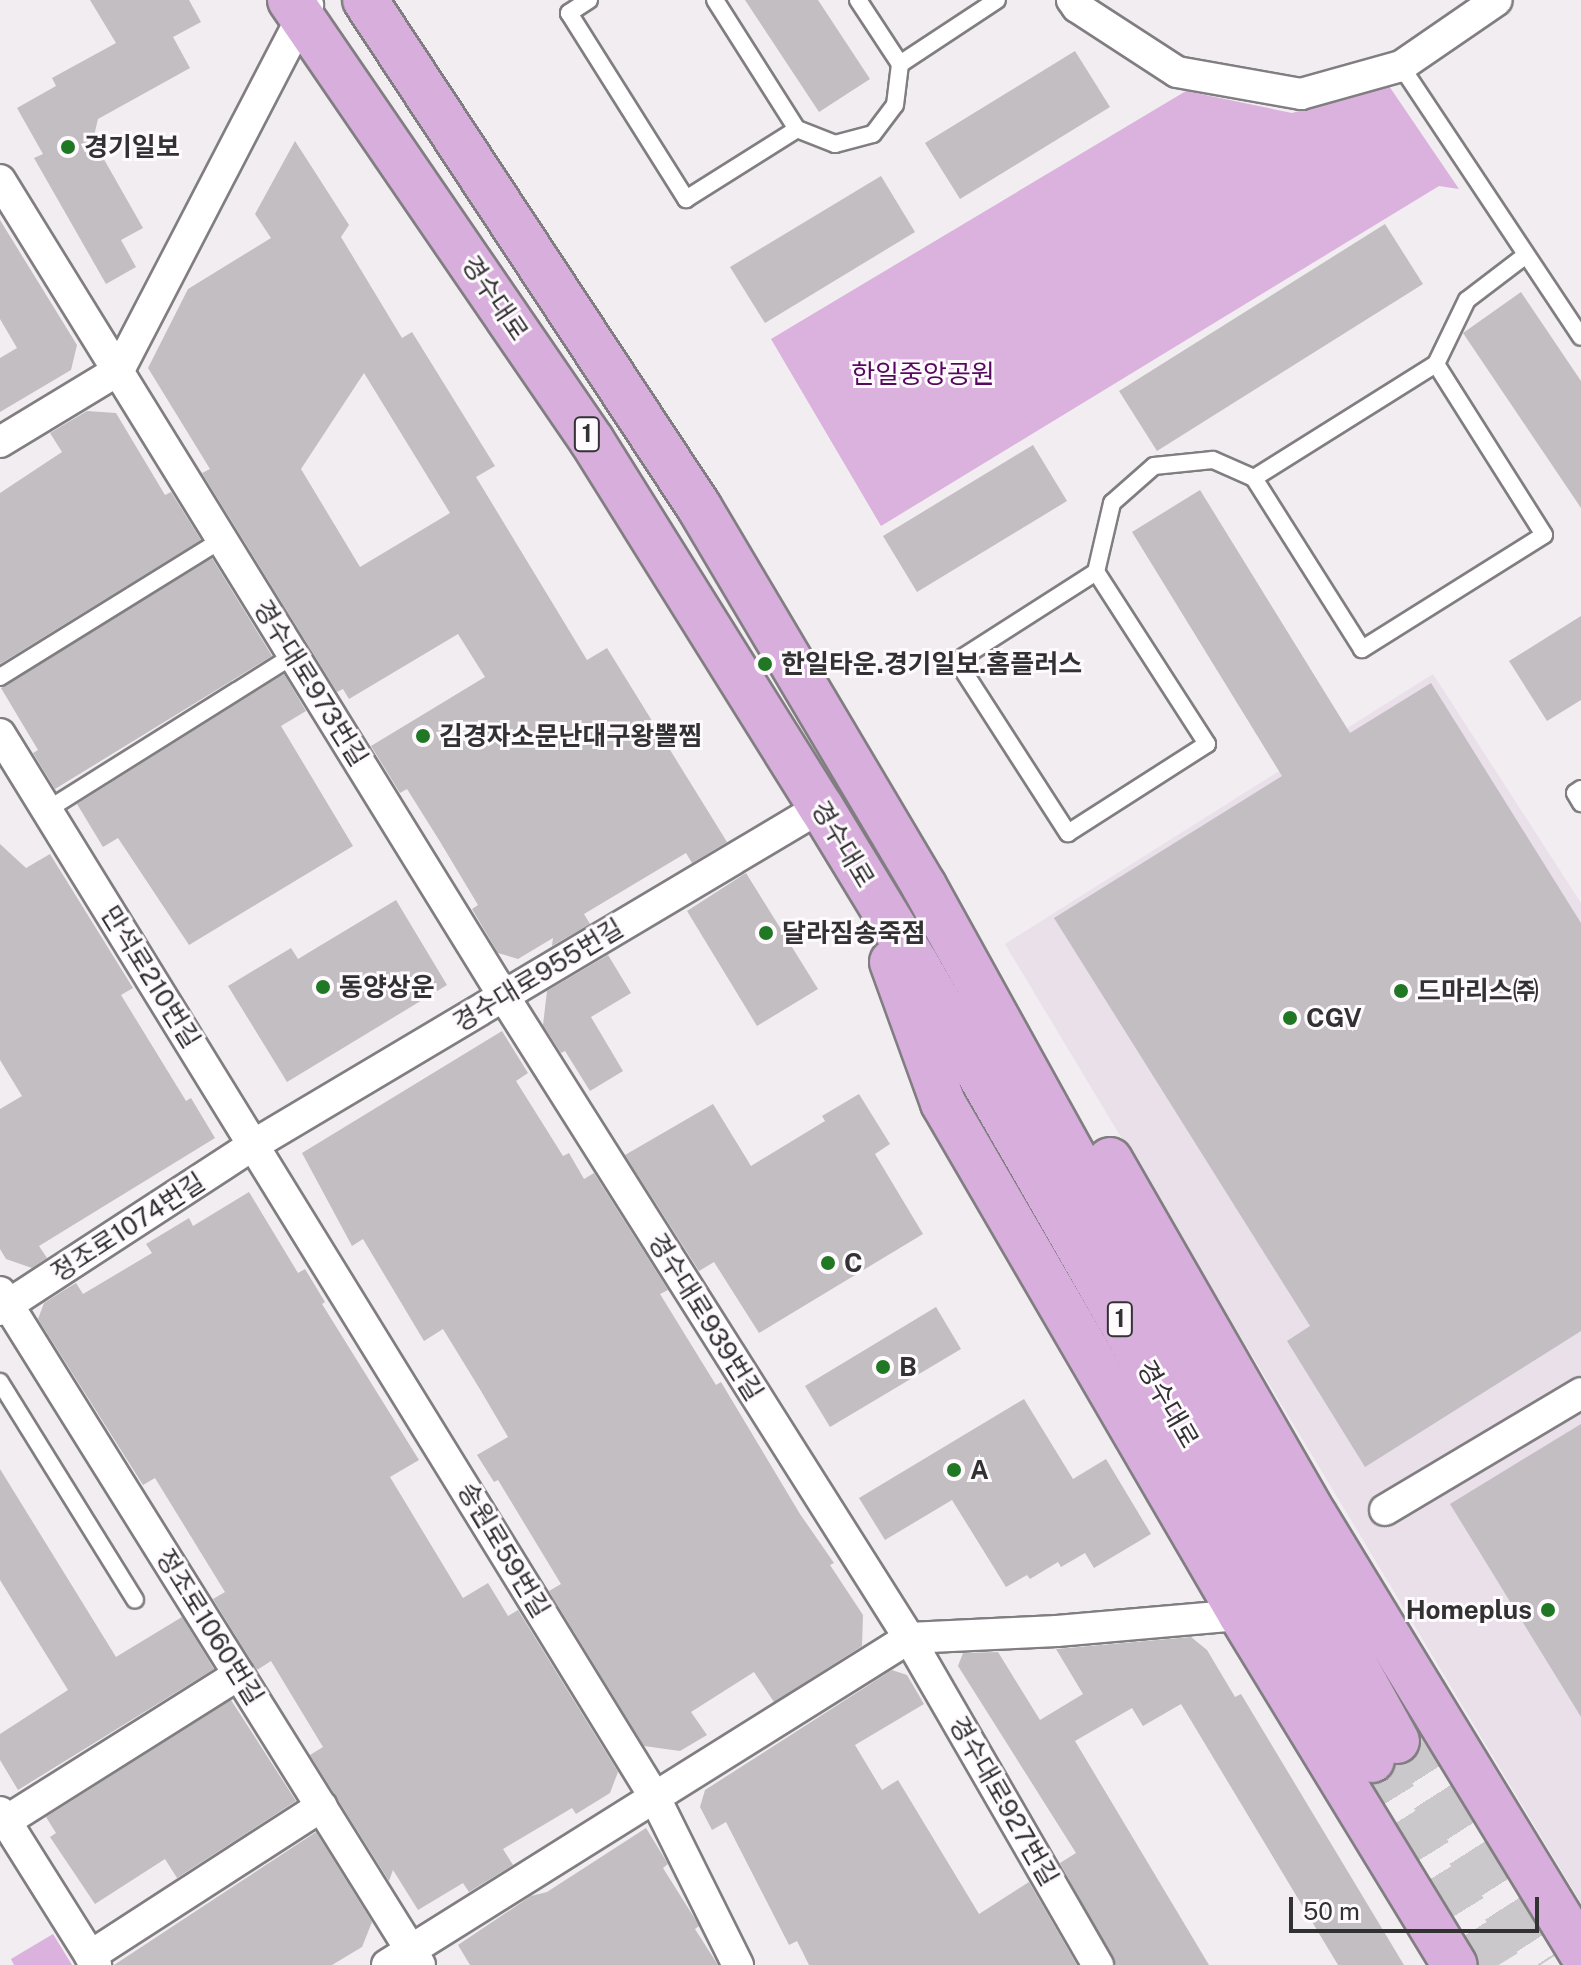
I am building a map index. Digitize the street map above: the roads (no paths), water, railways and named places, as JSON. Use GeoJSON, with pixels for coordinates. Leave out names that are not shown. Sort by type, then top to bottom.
{"type":"FeatureCollection","features":[{"type":"Feature","properties":{"kind":"main road","name":"경수대로"},"geometry":{"type":"LineString","coordinates":[[301,6],[592,441],[821,807],[1384,1751],[924,886],[699,507],[559,299],[365,0]]}},
{"type":"Feature","properties":{"kind":"main road"},"geometry":{"type":"LineString","coordinates":[[443,221],[456,212],[466,215],[501,274],[514,284],[559,299]]}},
{"type":"Feature","properties":{"kind":"main road"},"geometry":{"type":"LineString","coordinates":[[863,881],[943,1103],[1241,1615],[1455,1965]]}},
{"type":"Feature","properties":{"kind":"main road"},"geometry":{"type":"LineString","coordinates":[[924,886],[964,915],[1315,1516],[1581,1952]]}},
{"type":"Feature","properties":{"kind":"street"},"geometry":{"type":"LineString","coordinates":[[1072,0],[1077,7],[1177,72],[1301,94],[1401,66],[1497,0]]}},
{"type":"Feature","properties":{"kind":"street"},"geometry":{"type":"LineString","coordinates":[[0,442],[119,370],[301,6]]}},
{"type":"Feature","properties":{"kind":"street","name":"경수대로973번길"},"geometry":{"type":"LineString","coordinates":[[0,180],[503,995]]}},
{"type":"Feature","properties":{"kind":"street","name":"만석로210번길"},"geometry":{"type":"LineString","coordinates":[[0,734],[255,1144]]}},
{"type":"Feature","properties":{"kind":"street","name":"경수대로955번길"},"geometry":{"type":"LineString","coordinates":[[255,1144],[821,807]]}},
{"type":"Feature","properties":{"kind":"street","name":"경수대로939번길"},"geometry":{"type":"LineString","coordinates":[[503,995],[909,1638]]}},
{"type":"Feature","properties":{"kind":"street","name":"정조로1074번길"},"geometry":{"type":"LineString","coordinates":[[3,1302],[255,1144]]}},
{"type":"Feature","properties":{"kind":"street","name":"송원로59번길"},"geometry":{"type":"LineString","coordinates":[[255,1144],[654,1796],[738,1965]]}},
{"type":"Feature","properties":{"kind":"street","name":"정조로1060번길"},"geometry":{"type":"LineString","coordinates":[[3,1302],[322,1806],[406,1960],[654,1796]]}},
{"type":"Feature","properties":{"kind":"street"},"geometry":{"type":"LineString","coordinates":[[1385,1510],[1581,1393]]}},
{"type":"Feature","properties":{"kind":"street"},"geometry":{"type":"LineString","coordinates":[[654,1796],[909,1638],[1057,1631],[1241,1615]]}},
{"type":"Feature","properties":{"kind":"street","name":"경수대로927번길"},"geometry":{"type":"LineString","coordinates":[[909,1638],[1098,1965]]}},
{"type":"Feature","properties":{"kind":"street"},"geometry":{"type":"LineString","coordinates":[[239,1674],[3,1816],[93,1960],[322,1806]]}},
{"type":"Feature","properties":{"kind":"lane"},"geometry":{"type":"LineString","coordinates":[[589,0],[569,13],[686,199],[797,129]]}},
{"type":"Feature","properties":{"kind":"lane"},"geometry":{"type":"LineString","coordinates":[[715,0],[797,129],[835,144],[873,134],[895,105],[900,64],[858,0]]}},
{"type":"Feature","properties":{"kind":"lane"},"geometry":{"type":"LineString","coordinates":[[900,64],[997,0]]}},
{"type":"Feature","properties":{"kind":"lane"},"geometry":{"type":"LineString","coordinates":[[1401,66],[1581,337]]}},
{"type":"Feature","properties":{"kind":"lane"},"geometry":{"type":"LineString","coordinates":[[1254,478],[1436,364],[1467,300],[1526,255]]}},
{"type":"Feature","properties":{"kind":"lane"},"geometry":{"type":"LineString","coordinates":[[1096,572],[1207,744],[1068,833],[957,661],[1096,572],[1112,503],[1154,466],[1213,460],[1254,478],[1362,649],[1544,535],[1436,364]]}},
{"type":"Feature","properties":{"kind":"lane"},"geometry":{"type":"LineString","coordinates":[[0,677],[223,539]]}},
{"type":"Feature","properties":{"kind":"lane"},"geometry":{"type":"LineString","coordinates":[[47,810],[294,655]]}},
{"type":"Feature","properties":{"kind":"lane"},"geometry":{"type":"LineString","coordinates":[[1581,789],[1575,793],[1581,803]]}},
{"type":"Feature","properties":{"kind":"lane"},"geometry":{"type":"LineString","coordinates":[[0,1382],[135,1600]]}},
{"type":"Feature","properties":{"kind":"tunnel"},"geometry":{"type":"LineString","coordinates":[[1397,1741],[1540,1965]]}},
{"type":"Feature","properties":{"kind":"tunnel"},"geometry":{"type":"LineString","coordinates":[[1372,1760],[1499,1965]]}},
{"type":"Feature","properties":{"kind":"place","name":"경기일보"},"geometry":{"type":"Point","coordinates":[68,147]}},
{"type":"Feature","properties":{"kind":"place","name":"한일타운.경기일보.홈플러스"},"geometry":{"type":"Point","coordinates":[765,664]}},
{"type":"Feature","properties":{"kind":"place","name":"김경자소문난대구왕뽈찜"},"geometry":{"type":"Point","coordinates":[423,736]}},
{"type":"Feature","properties":{"kind":"place","name":"달라짐송죽점"},"geometry":{"type":"Point","coordinates":[766,933]}},
{"type":"Feature","properties":{"kind":"place","name":"동양상운"},"geometry":{"type":"Point","coordinates":[323,987]}},
{"type":"Feature","properties":{"kind":"place","name":"드마리스㈜"},"geometry":{"type":"Point","coordinates":[1401,991]}},
{"type":"Feature","properties":{"kind":"place","name":"CGV"},"geometry":{"type":"Point","coordinates":[1290,1018]}},
{"type":"Feature","properties":{"kind":"place","name":"C"},"geometry":{"type":"Point","coordinates":[828,1263]}},
{"type":"Feature","properties":{"kind":"place","name":"B"},"geometry":{"type":"Point","coordinates":[883,1367]}},
{"type":"Feature","properties":{"kind":"place","name":"A"},"geometry":{"type":"Point","coordinates":[954,1470]}},
{"type":"Feature","properties":{"kind":"place","name":"Homeplus"},"geometry":{"type":"Point","coordinates":[1548,1610]}},
{"type":"Feature","properties":{"kind":"park label","name":"한일중앙공원"},"geometry":{"type":"Point","coordinates":[923,374]}}]}
